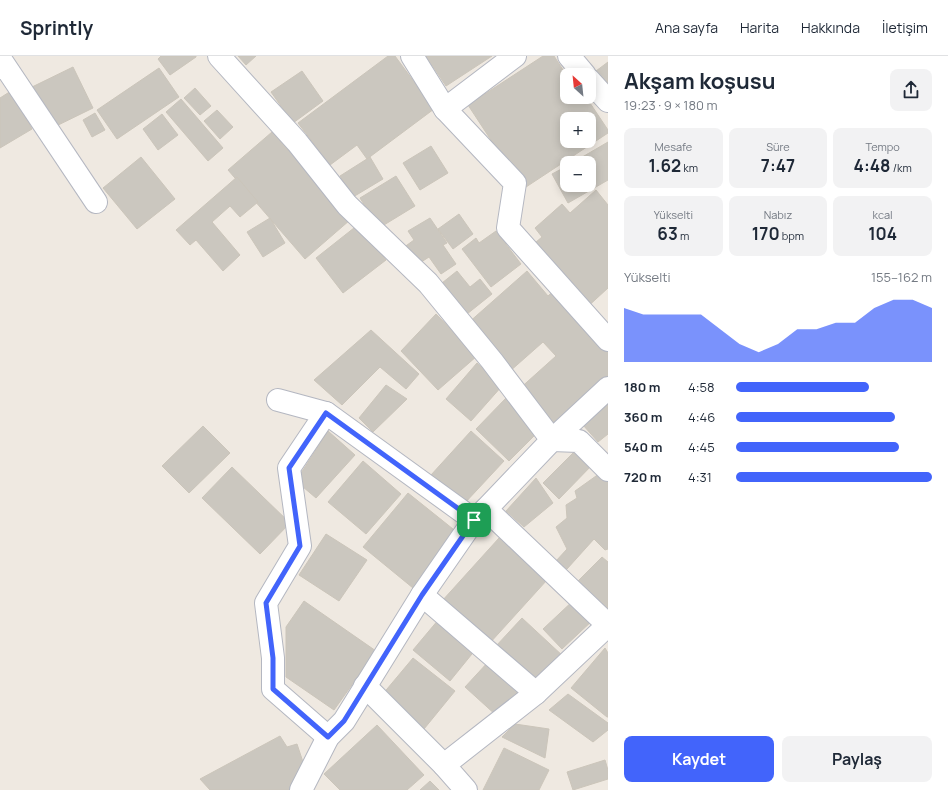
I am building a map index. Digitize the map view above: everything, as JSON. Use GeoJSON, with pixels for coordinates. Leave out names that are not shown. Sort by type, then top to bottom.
{"type":"FeatureCollection","features":[{"type":"Feature","properties":{"kind":"street"},"geometry":{"type":"LineString","coordinates":[[219,56],[296,142],[347,205],[428,283],[492,361],[552,440]]}},
{"type":"Feature","properties":{"kind":"street"},"geometry":{"type":"LineString","coordinates":[[412,56],[445,109],[515,183],[508,228],[608,340]]}},
{"type":"Feature","properties":{"kind":"street"},"geometry":{"type":"LineString","coordinates":[[445,109],[515,56]]}},
{"type":"Feature","properties":{"kind":"street"},"geometry":{"type":"LineString","coordinates":[[570,56],[579,68]]}},
{"type":"Feature","properties":{"kind":"street"},"geometry":{"type":"LineString","coordinates":[[6,59],[96,202]]}},
{"type":"Feature","properties":{"kind":"street"},"geometry":{"type":"LineString","coordinates":[[596,88],[608,101]]}},
{"type":"Feature","properties":{"kind":"street"},"geometry":{"type":"LineString","coordinates":[[301,790],[328,737],[344,721],[422,595],[480,514],[552,440],[608,388]]}},
{"type":"Feature","properties":{"kind":"street"},"geometry":{"type":"LineString","coordinates":[[278,400],[326,413],[480,514],[608,625],[536,693],[444,765]]}},
{"type":"Feature","properties":{"kind":"street"},"geometry":{"type":"LineString","coordinates":[[326,413],[289,468],[300,546],[266,603],[273,658],[273,689],[328,737]]}},
{"type":"Feature","properties":{"kind":"street"},"geometry":{"type":"LineString","coordinates":[[552,440],[579,441],[608,470]]}},
{"type":"Feature","properties":{"kind":"street"},"geometry":{"type":"LineString","coordinates":[[422,595],[536,693]]}},
{"type":"Feature","properties":{"kind":"street"},"geometry":{"type":"LineString","coordinates":[[365,686],[444,765],[466,790]]}},
{"type":"Feature","properties":{"kind":"building"},"geometry":{"type":"Polygon","coordinates":[[[161,56],[196,57],[170,75],[158,59],[161,56]]]}},
{"type":"Feature","properties":{"kind":"building"},"geometry":{"type":"Polygon","coordinates":[[[238,56],[256,56],[246,65],[238,56]]]}},
{"type":"Feature","properties":{"kind":"building"},"geometry":{"type":"Polygon","coordinates":[[[388,56],[395,56],[434,109],[367,159],[357,145],[330,165],[298,123],[388,56]]]}},
{"type":"Feature","properties":{"kind":"building"},"geometry":{"type":"Polygon","coordinates":[[[426,56],[492,56],[446,86],[426,56]]]}},
{"type":"Feature","properties":{"kind":"building"},"geometry":{"type":"Polygon","coordinates":[[[543,56],[554,56],[562,68],[560,68],[560,104],[591,104],[596,112],[560,112],[560,148],[585,148],[573,156],[560,156],[560,165],[523,189],[468,105],[543,56]]]}},
{"type":"Feature","properties":{"kind":"building"},"geometry":{"type":"Polygon","coordinates":[[[608,62],[608,85],[596,71],[608,62]]]}},
{"type":"Feature","properties":{"kind":"building"},"geometry":{"type":"Polygon","coordinates":[[[73,67],[93,108],[50,129],[30,88],[73,67]]]}},
{"type":"Feature","properties":{"kind":"building"},"geometry":{"type":"Polygon","coordinates":[[[159,68],[179,97],[117,139],[97,110],[159,68]]]}},
{"type":"Feature","properties":{"kind":"building"},"geometry":{"type":"Polygon","coordinates":[[[302,71],[323,101],[293,123],[271,92],[302,71]]]}},
{"type":"Feature","properties":{"kind":"building"},"geometry":{"type":"Polygon","coordinates":[[[195,88],[211,106],[200,115],[184,98],[195,88]]]}},
{"type":"Feature","properties":{"kind":"building"},"geometry":{"type":"Polygon","coordinates":[[[11,91],[32,129],[0,148],[0,98],[11,91]]]}},
{"type":"Feature","properties":{"kind":"building"},"geometry":{"type":"Polygon","coordinates":[[[181,99],[223,148],[208,161],[166,112],[181,99]]]}},
{"type":"Feature","properties":{"kind":"building"},"geometry":{"type":"Polygon","coordinates":[[[217,110],[233,127],[220,139],[204,121],[217,110]]]}},
{"type":"Feature","properties":{"kind":"building"},"geometry":{"type":"Polygon","coordinates":[[[596,112],[608,130],[608,133],[596,141],[596,112]]]}},
{"type":"Feature","properties":{"kind":"building"},"geometry":{"type":"Polygon","coordinates":[[[95,113],[105,130],[92,137],[83,120],[95,113]]]}},
{"type":"Feature","properties":{"kind":"building"},"geometry":{"type":"Polygon","coordinates":[[[162,114],[178,135],[158,150],[143,129],[162,114]]]}},
{"type":"Feature","properties":{"kind":"building"},"geometry":{"type":"Polygon","coordinates":[[[272,132],[350,220],[305,259],[228,170],[272,132]]]}},
{"type":"Feature","properties":{"kind":"building"},"geometry":{"type":"Polygon","coordinates":[[[608,142],[608,180],[596,187],[596,156],[584,156],[608,142]]]}},
{"type":"Feature","properties":{"kind":"building"},"geometry":{"type":"Polygon","coordinates":[[[431,146],[448,173],[420,190],[403,163],[431,146]]]}},
{"type":"Feature","properties":{"kind":"building"},"geometry":{"type":"Polygon","coordinates":[[[141,157],[175,199],[137,229],[103,188],[141,157]]]}},
{"type":"Feature","properties":{"kind":"building"},"geometry":{"type":"Polygon","coordinates":[[[370,157],[383,179],[353,197],[340,176],[370,157]]]}},
{"type":"Feature","properties":{"kind":"building"},"geometry":{"type":"Polygon","coordinates":[[[560,170],[560,188],[552,174],[560,170]]]}},
{"type":"Feature","properties":{"kind":"building"},"geometry":{"type":"Polygon","coordinates":[[[396,176],[415,206],[379,228],[360,198],[396,176]]]}},
{"type":"Feature","properties":{"kind":"building"},"geometry":{"type":"Polygon","coordinates":[[[237,177],[258,202],[240,217],[230,206],[212,222],[240,255],[223,271],[196,240],[190,245],[176,230],[237,177]]]}},
{"type":"Feature","properties":{"kind":"building"},"geometry":{"type":"Polygon","coordinates":[[[596,190],[608,205],[608,288],[584,310],[529,248],[542,237],[535,228],[562,204],[570,213],[594,192],[596,192],[596,190]]]}},
{"type":"Feature","properties":{"kind":"building"},"geometry":{"type":"Polygon","coordinates":[[[562,192],[587,192],[568,203],[562,192]]]}},
{"type":"Feature","properties":{"kind":"building"},"geometry":{"type":"Polygon","coordinates":[[[459,214],[473,234],[453,249],[438,229],[459,214]]]}},
{"type":"Feature","properties":{"kind":"building"},"geometry":{"type":"Polygon","coordinates":[[[270,218],[285,243],[263,257],[247,232],[270,218]]]}},
{"type":"Feature","properties":{"kind":"building"},"geometry":{"type":"Polygon","coordinates":[[[430,218],[447,243],[443,245],[456,264],[441,274],[429,257],[415,266],[403,248],[414,240],[408,231],[430,218]]]}},
{"type":"Feature","properties":{"kind":"building"},"geometry":{"type":"Polygon","coordinates":[[[359,224],[386,260],[343,293],[316,258],[359,224]]]}},
{"type":"Feature","properties":{"kind":"building"},"geometry":{"type":"Polygon","coordinates":[[[496,231],[521,264],[491,287],[462,249],[476,238],[479,243],[496,231]]]}},
{"type":"Feature","properties":{"kind":"building"},"geometry":{"type":"Polygon","coordinates":[[[457,271],[470,287],[480,279],[492,294],[462,318],[437,287],[457,271]]]}},
{"type":"Feature","properties":{"kind":"building"},"geometry":{"type":"Polygon","coordinates":[[[527,271],[548,296],[558,287],[608,343],[608,379],[551,429],[517,391],[556,356],[543,342],[509,372],[467,324],[527,271]]]}},
{"type":"Feature","properties":{"kind":"building"},"geometry":{"type":"Polygon","coordinates":[[[436,314],[477,356],[438,390],[401,351],[436,314]]]}},
{"type":"Feature","properties":{"kind":"building"},"geometry":{"type":"Polygon","coordinates":[[[371,330],[419,374],[406,389],[380,367],[342,405],[314,380],[371,330]]]}},
{"type":"Feature","properties":{"kind":"building"},"geometry":{"type":"Polygon","coordinates":[[[477,363],[502,386],[471,421],[446,399],[477,363]]]}},
{"type":"Feature","properties":{"kind":"building"},"geometry":{"type":"Polygon","coordinates":[[[386,385],[407,399],[373,432],[359,418],[386,385]]]}},
{"type":"Feature","properties":{"kind":"building"},"geometry":{"type":"Polygon","coordinates":[[[507,397],[540,430],[509,461],[476,429],[507,397]]]}},
{"type":"Feature","properties":{"kind":"building"},"geometry":{"type":"Polygon","coordinates":[[[608,403],[608,434],[598,442],[583,425],[608,403]]]}},
{"type":"Feature","properties":{"kind":"building"},"geometry":{"type":"Polygon","coordinates":[[[203,426],[230,453],[189,493],[162,466],[203,426]]]}},
{"type":"Feature","properties":{"kind":"building"},"geometry":{"type":"Polygon","coordinates":[[[328,431],[355,455],[316,498],[296,481],[328,431]]]}},
{"type":"Feature","properties":{"kind":"building"},"geometry":{"type":"Polygon","coordinates":[[[471,431],[504,461],[463,505],[431,475],[471,431]]]}},
{"type":"Feature","properties":{"kind":"building"},"geometry":{"type":"Polygon","coordinates":[[[577,449],[594,463],[559,499],[543,483],[577,449]]]}},
{"type":"Feature","properties":{"kind":"building"},"geometry":{"type":"Polygon","coordinates":[[[363,461],[401,494],[366,534],[328,502],[363,461]]]}},
{"type":"Feature","properties":{"kind":"building"},"geometry":{"type":"Polygon","coordinates":[[[232,467],[290,523],[260,554],[202,498],[232,467]]]}},
{"type":"Feature","properties":{"kind":"building"},"geometry":{"type":"Polygon","coordinates":[[[603,471],[608,477],[608,549],[605,550],[594,539],[567,569],[556,561],[567,549],[556,527],[567,518],[566,505],[577,498],[575,491],[603,471]]]}},
{"type":"Feature","properties":{"kind":"building"},"geometry":{"type":"Polygon","coordinates":[[[536,478],[553,503],[524,527],[506,511],[536,478]]]}},
{"type":"Feature","properties":{"kind":"building"},"geometry":{"type":"Polygon","coordinates":[[[408,493],[458,533],[413,588],[363,547],[408,493]]]}},
{"type":"Feature","properties":{"kind":"building"},"geometry":{"type":"Polygon","coordinates":[[[326,534],[367,560],[339,601],[299,575],[326,534]]]}},
{"type":"Feature","properties":{"kind":"building"},"geometry":{"type":"Polygon","coordinates":[[[499,538],[547,580],[489,644],[442,601],[499,538]]]}},
{"type":"Feature","properties":{"kind":"building"},"geometry":{"type":"Polygon","coordinates":[[[602,557],[608,562],[608,609],[603,613],[575,584],[602,557]]]}},
{"type":"Feature","properties":{"kind":"building"},"geometry":{"type":"Polygon","coordinates":[[[575,599],[594,619],[562,649],[543,629],[575,599]]]}},
{"type":"Feature","properties":{"kind":"building"},"geometry":{"type":"Polygon","coordinates":[[[304,601],[376,651],[334,710],[286,677],[286,627],[304,601]]]}},
{"type":"Feature","properties":{"kind":"building"},"geometry":{"type":"Polygon","coordinates":[[[522,618],[564,657],[538,685],[496,646],[522,618]]]}},
{"type":"Feature","properties":{"kind":"building"},"geometry":{"type":"Polygon","coordinates":[[[439,619],[476,649],[450,681],[413,650],[439,619]]]}},
{"type":"Feature","properties":{"kind":"building"},"geometry":{"type":"Polygon","coordinates":[[[605,648],[608,653],[608,717],[571,688],[605,648]]]}},
{"type":"Feature","properties":{"kind":"building"},"geometry":{"type":"Polygon","coordinates":[[[413,658],[455,691],[424,729],[382,695],[413,658]]]}},
{"type":"Feature","properties":{"kind":"building"},"geometry":{"type":"Polygon","coordinates":[[[489,661],[521,690],[497,716],[465,687],[489,661]]]}},
{"type":"Feature","properties":{"kind":"building"},"geometry":{"type":"Polygon","coordinates":[[[568,694],[608,723],[608,730],[593,742],[549,710],[568,694]]]}},
{"type":"Feature","properties":{"kind":"building"},"geometry":{"type":"Polygon","coordinates":[[[515,724],[549,729],[545,758],[502,737],[515,724]]]}},
{"type":"Feature","properties":{"kind":"building"},"geometry":{"type":"Polygon","coordinates":[[[377,725],[424,775],[407,790],[340,790],[324,774],[377,725]]]}},
{"type":"Feature","properties":{"kind":"building"},"geometry":{"type":"Polygon","coordinates":[[[280,736],[287,747],[297,744],[306,771],[295,777],[291,790],[210,790],[200,779],[280,736]]]}},
{"type":"Feature","properties":{"kind":"building"},"geometry":{"type":"Polygon","coordinates":[[[504,748],[549,770],[539,790],[483,790],[504,748]]]}},
{"type":"Feature","properties":{"kind":"building"},"geometry":{"type":"Polygon","coordinates":[[[605,760],[608,770],[608,779],[573,790],[567,772],[605,760]]]}},
{"type":"Feature","properties":{"kind":"building"},"geometry":{"type":"Polygon","coordinates":[[[430,781],[439,790],[420,790],[430,781]]]}},
{"type":"Feature","properties":{"kind":"route"},"geometry":{"type":"LineString","coordinates":[[326,413],[474,520],[422,595],[344,721],[328,737],[273,689],[273,658],[266,603],[300,546],[289,468],[326,413]]}}]}
